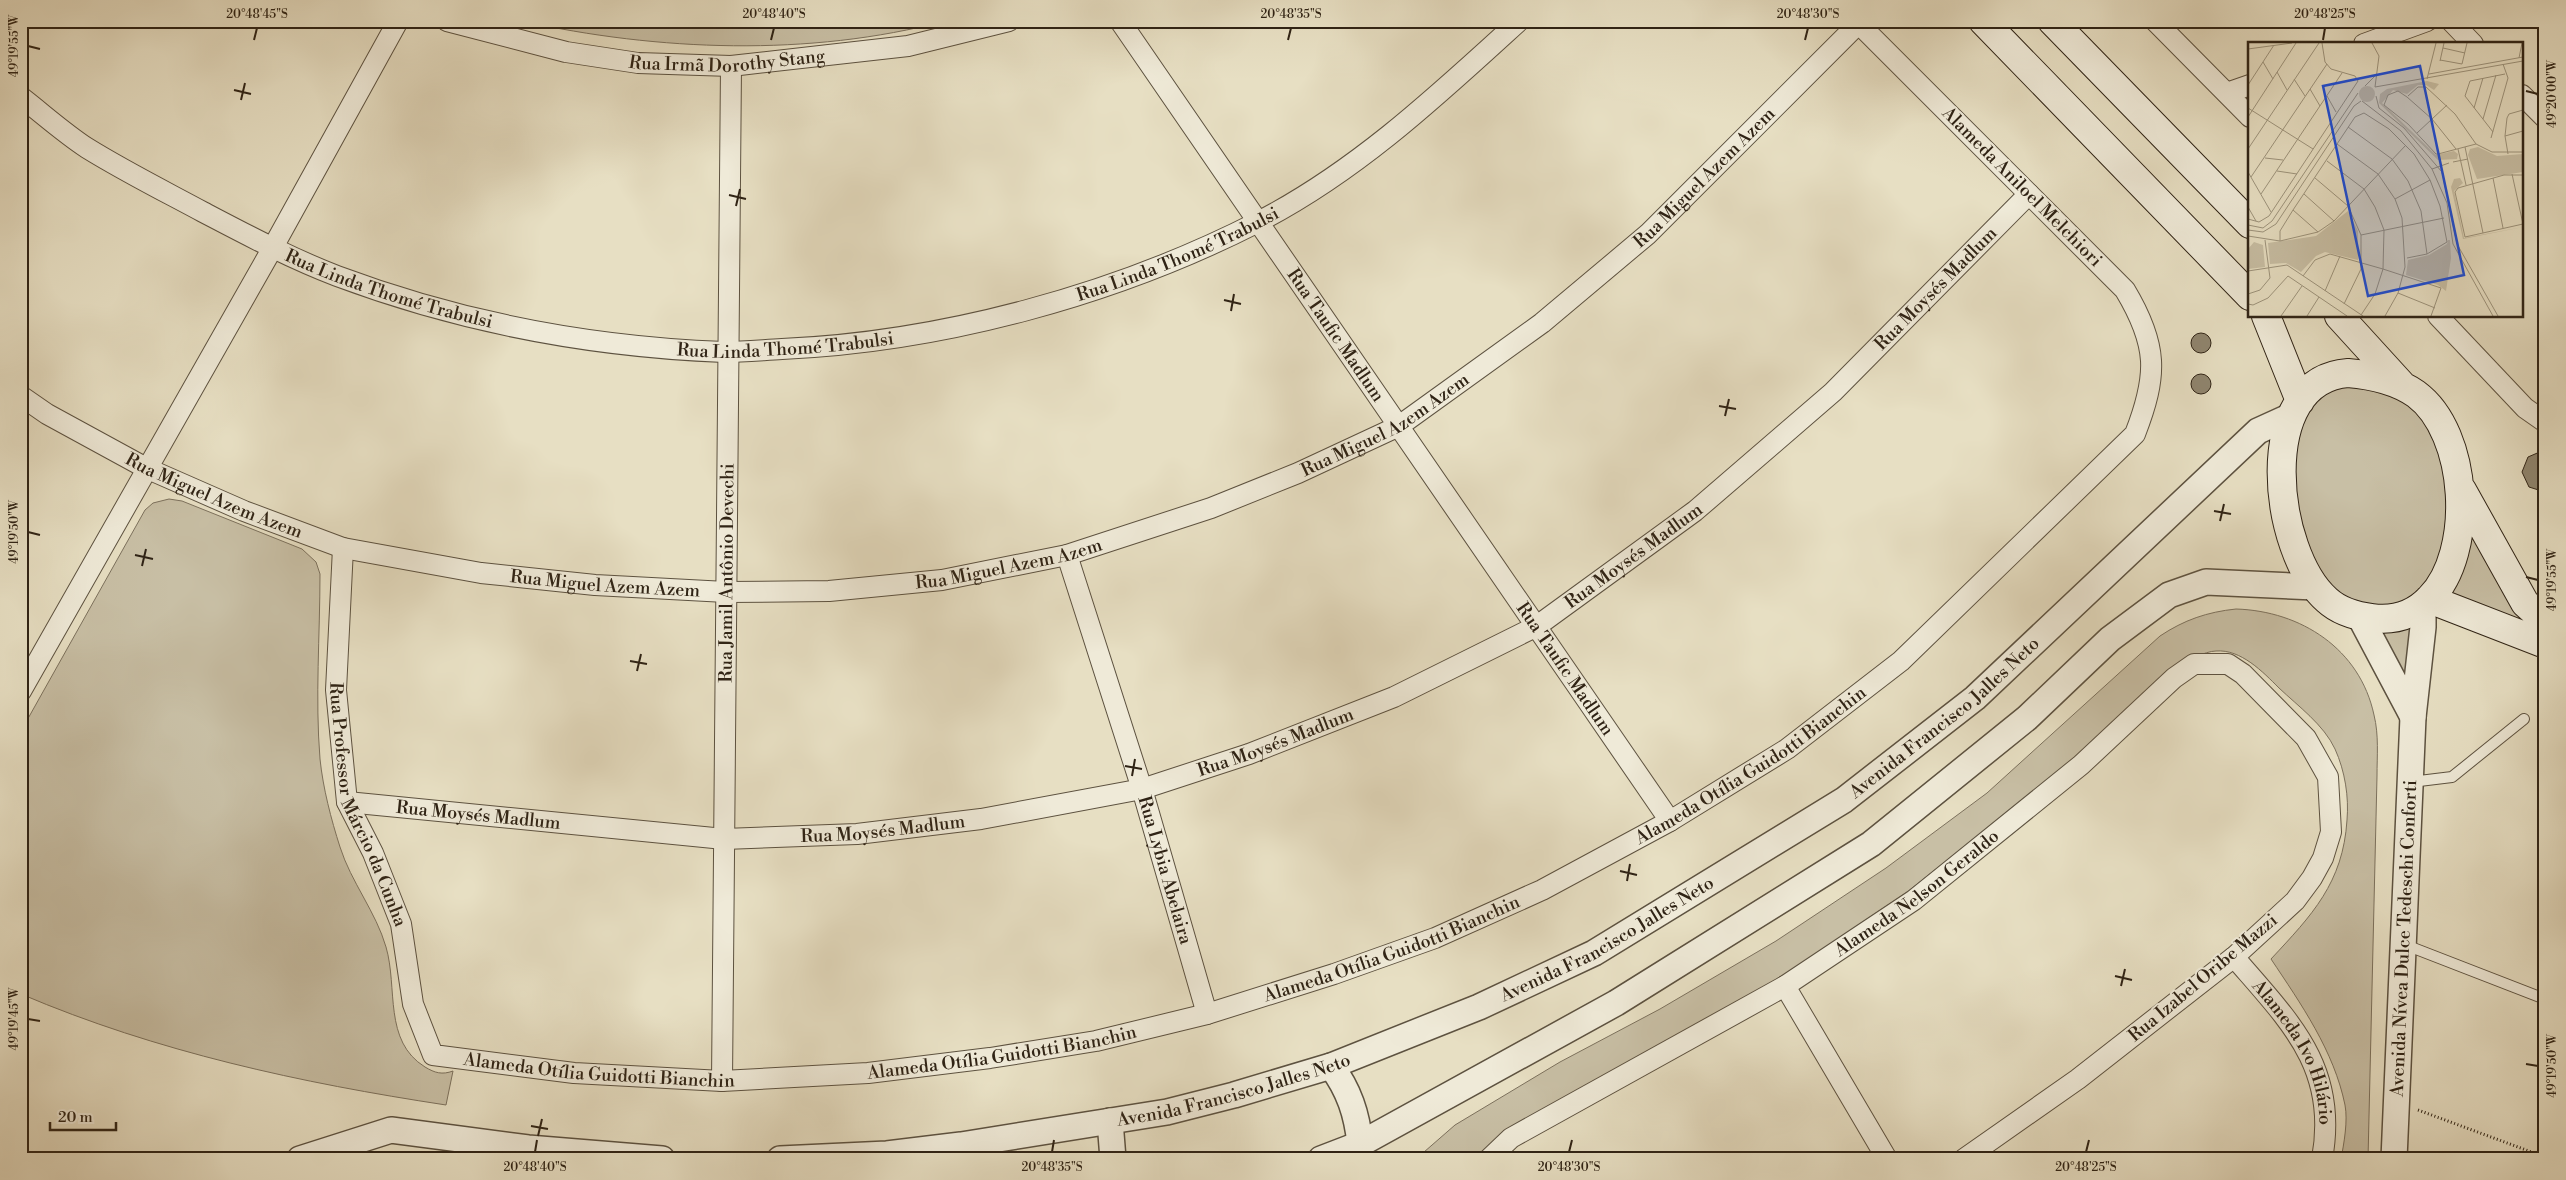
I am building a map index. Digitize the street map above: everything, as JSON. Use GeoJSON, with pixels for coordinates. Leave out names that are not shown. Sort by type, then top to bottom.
{"type":"FeatureCollection","features":[{"type":"Feature","properties":{"kind":"main road"},"geometry":{"type":"LineString","coordinates":[[1983,21],[2248,294]]}},
{"type":"Feature","properties":{"kind":"main road"},"geometry":{"type":"LineString","coordinates":[[2052,21],[2248,222]]}},
{"type":"Feature","properties":{"kind":"main road"},"geometry":{"type":"LineString","coordinates":[[2267,318],[2295,408]]}},
{"type":"Feature","properties":{"kind":"main road"},"geometry":{"type":"LineString","coordinates":[[2341,318],[2404,387]]}},
{"type":"Feature","properties":{"kind":"main road"},"geometry":{"type":"LineString","coordinates":[[2348,373],[2376,376],[2404,387],[2416,394],[2436,416],[2449,443],[2460,488],[2460,522],[2453,552],[2440,585],[2426,602],[2406,616],[2393,618],[2360,617],[2338,608],[2326,600],[2315,587],[2291,536],[2283,498],[2283,457],[2295,408],[2317,381],[2333,374],[2348,373]]}},
{"type":"Feature","properties":{"kind":"main road"},"geometry":{"type":"LineString","coordinates":[[2460,488],[2525,603],[2545,621]]}},
{"type":"Feature","properties":{"kind":"main road"},"geometry":{"type":"LineString","coordinates":[[2426,602],[2545,644]]}},
{"type":"Feature","properties":{"kind":"street"},"geometry":{"type":"LineString","coordinates":[[21,691],[272,249],[398,21]]}},
{"type":"Feature","properties":{"kind":"street","name":"Rua Irmã Dorothy Stang"},"geometry":{"type":"LineString","coordinates":[[447,21],[566,52],[638,63],[731,66],[908,46],[1009,21]]}},
{"type":"Feature","properties":{"kind":"street","name":"Rua Taufic Madlum"},"geometry":{"type":"LineString","coordinates":[[1120,21],[1670,821]]}},
{"type":"Feature","properties":{"kind":"street","name":"Rua Linda Thomé Trabulsi"},"geometry":{"type":"LineString","coordinates":[[21,97],[84,146],[272,249],[336,276],[418,303],[529,331],[638,346],[727,352],[822,348],[915,336],[1024,311],[1140,274],[1259,222],[1343,171],[1437,96],[1519,21]]}},
{"type":"Feature","properties":{"kind":"street"},"geometry":{"type":"LineString","coordinates":[[2155,21],[2248,115]]}},
{"type":"Feature","properties":{"kind":"street"},"geometry":{"type":"LineString","coordinates":[[2369,42],[2427,21]]}},
{"type":"Feature","properties":{"kind":"street"},"geometry":{"type":"LineString","coordinates":[[2451,21],[2471,42]]}},
{"type":"Feature","properties":{"kind":"street","name":"Alameda Aniloel Melchiori"},"geometry":{"type":"LineString","coordinates":[[1857,23],[2126,290],[2139,314],[2150,343],[2152,373]]}},
{"type":"Feature","properties":{"kind":"street","name":"Rua Miguel Azem Azem"},"geometry":{"type":"LineString","coordinates":[[21,396],[47,414],[146,468],[244,511],[343,548],[481,573],[595,585],[726,592],[829,591],[942,580],[1067,555],[1211,508],[1298,472],[1399,426],[1542,323],[1648,234],[1857,23]]}},
{"type":"Feature","properties":{"kind":"street","name":"Rua Jamil Antônio Devechi"},"geometry":{"type":"LineString","coordinates":[[722,1081],[731,66]]}},
{"type":"Feature","properties":{"kind":"street"},"geometry":{"type":"LineString","coordinates":[[2227,93],[2248,86]]}},
{"type":"Feature","properties":{"kind":"street"},"geometry":{"type":"LineString","coordinates":[[2524,97],[2545,118]]}},
{"type":"Feature","properties":{"kind":"street","name":"Rua Moysés Madlum"},"geometry":{"type":"LineString","coordinates":[[348,802],[724,839],[857,834],[981,819],[1142,789],[1249,754],[1394,697],[1537,626],[1695,511],[1833,392],[2029,194]]}},
{"type":"Feature","properties":{"kind":"street"},"geometry":{"type":"LineString","coordinates":[[2440,318],[2525,408],[2545,422]]}},
{"type":"Feature","properties":{"kind":"street","name":"Alameda Otília Guidotti Bianchin"},"geometry":{"type":"LineString","coordinates":[[433,1055],[574,1074],[722,1081],[868,1073],[990,1058],[1096,1040],[1207,1014],[1334,974],[1435,938],[1542,890],[1670,821],[1787,749],[1901,661],[2135,434],[2147,404],[2152,373]]}},
{"type":"Feature","properties":{"kind":"street","name":"Avenida Francisco Jalles Neto"},"geometry":{"type":"LineString","coordinates":[[780,1159],[887,1154],[961,1145],[1167,1112],[1234,1095],[1331,1066],[1479,1007],[1594,953],[1844,800],[1975,698],[2258,431],[2295,408]]}},
{"type":"Feature","properties":{"kind":"street","name":"Rua Professor Márcio da Cunha"},"geometry":{"type":"LineString","coordinates":[[343,548],[336,690],[348,802],[373,853],[401,924],[413,1004],[433,1055]]}},
{"type":"Feature","properties":{"kind":"street","name":"Rua Lybia Abelaira"},"geometry":{"type":"LineString","coordinates":[[1067,555],[1142,789],[1207,1014]]}},
{"type":"Feature","properties":{"kind":"street"},"geometry":{"type":"LineString","coordinates":[[1321,1159],[1360,1151],[1616,1003],[1871,844],[2027,718],[2110,639],[2169,595],[2206,582],[2315,587]]}},
{"type":"Feature","properties":{"kind":"street","name":"Avenida Nívea Dulce Tedeschi Conforti"},"geometry":{"type":"LineString","coordinates":[[2394,1159],[2413,717],[2426,602]]}},
{"type":"Feature","properties":{"kind":"street"},"geometry":{"type":"LineString","coordinates":[[2360,617],[2413,717]]}},
{"type":"Feature","properties":{"kind":"street","name":"Alameda Nelson Geraldo"},"geometry":{"type":"LineString","coordinates":[[1490,1157],[1511,1138],[1785,986],[1921,894],[2082,765],[2174,678],[2194,664],[2228,664],[2244,674],[2306,738]]}},
{"type":"Feature","properties":{"kind":"street","name":"Rua Izabel Oribe Mazzi"},"geometry":{"type":"LineString","coordinates":[[1964,1159],[2078,1079],[2234,957],[2295,901],[2312,878],[2323,858],[2330,832],[2328,778],[2306,738]]}},
{"type":"Feature","properties":{"kind":"street","name":"Alameda Ivo Hilário"},"geometry":{"type":"LineString","coordinates":[[2234,957],[2289,1021],[2315,1065],[2326,1106],[2327,1135],[2322,1159]]}},
{"type":"Feature","properties":{"kind":"street"},"geometry":{"type":"LineString","coordinates":[[1785,986],[1887,1159]]}},
{"type":"Feature","properties":{"kind":"street"},"geometry":{"type":"LineString","coordinates":[[1331,1066],[1343,1083],[1352,1102],[1360,1151]]}},
{"type":"Feature","properties":{"kind":"street"},"geometry":{"type":"LineString","coordinates":[[1110,1121],[1113,1159]]}},
{"type":"Feature","properties":{"kind":"street"},"geometry":{"type":"LineString","coordinates":[[300,1159],[359,1148],[391,1130],[528,1148],[662,1159]]}},
{"type":"Feature","properties":{"kind":"lane"},"geometry":{"type":"LineString","coordinates":[[2410,782],[2452,777],[2524,719]]}},
{"type":"Feature","properties":{"kind":"lane"},"geometry":{"type":"LineString","coordinates":[[2402,944],[2545,999]]}},
{"type":"Feature","properties":{"kind":"path"},"geometry":{"type":"LineString","coordinates":[[2425,1112],[2545,1157]]}},
{"type":"Feature","properties":{"kind":"shaded area"},"geometry":{"type":"Polygon","coordinates":[[[522,21],[945,21],[893,33],[841,40],[787,45],[734,46],[626,39],[522,21]]]}},
{"type":"Feature","properties":{"kind":"shaded area"},"geometry":{"type":"Polygon","coordinates":[[[2359,381],[2423,409],[2452,490],[2441,566],[2404,608],[2343,602],[2304,548],[2291,459],[2310,397],[2359,381]]]}},
{"type":"Feature","properties":{"kind":"shaded area"},"geometry":{"type":"Polygon","coordinates":[[[169,499],[182,501],[302,549],[316,562],[320,574],[318,690],[320,759],[328,803],[345,860],[382,934],[389,963],[394,1013],[403,1043],[412,1056],[425,1067],[442,1073],[453,1071],[446,1105],[338,1087],[230,1063],[124,1033],[72,1015],[21,994],[21,731],[145,510],[153,503],[169,499]]]}},
{"type":"Feature","properties":{"kind":"shaded area"},"geometry":{"type":"Polygon","coordinates":[[[2465,522],[2545,628],[2437,598],[2465,522]]]}},
{"type":"Feature","properties":{"kind":"shaded area"},"geometry":{"type":"Polygon","coordinates":[[[2236,609],[2260,611],[2283,617],[2305,626],[2324,638],[2341,653],[2356,671],[2367,692],[2374,715],[2377,730],[2377,753],[2368,1159],[2341,1159],[2346,1118],[2340,1085],[2325,1047],[2294,993],[2271,959],[2300,928],[2323,897],[2339,862],[2347,820],[2346,784],[2341,766],[2335,749],[2324,732],[2310,716],[2266,675],[2243,658],[2225,651],[2216,651],[2197,656],[2076,759],[1907,892],[1781,977],[1481,1159],[1416,1159],[1455,1125],[1560,1062],[1660,1009],[1776,941],[1886,868],[1987,793],[2160,636],[2178,625],[2196,618],[2215,612],[2236,609]]]}},
{"type":"Feature","properties":{"kind":"shaded area"},"geometry":{"type":"Polygon","coordinates":[[[2411,619],[2408,688],[2374,624],[2411,619]]]}},
{"type":"Feature","properties":{"kind":"building"},"geometry":{"type":"Polygon","coordinates":[[[2201,333],[2208,336],[2211,343],[2208,350],[2201,353],[2194,350],[2191,343],[2194,336],[2201,333]]]}},
{"type":"Feature","properties":{"kind":"building"},"geometry":{"type":"Polygon","coordinates":[[[2201,374],[2208,377],[2211,384],[2208,391],[2201,394],[2194,391],[2191,384],[2194,377],[2201,374]]]}},
{"type":"Feature","properties":{"kind":"building"},"geometry":{"type":"Polygon","coordinates":[[[2545,451],[2545,492],[2529,487],[2522,472],[2528,457],[2545,451]]]}}]}
